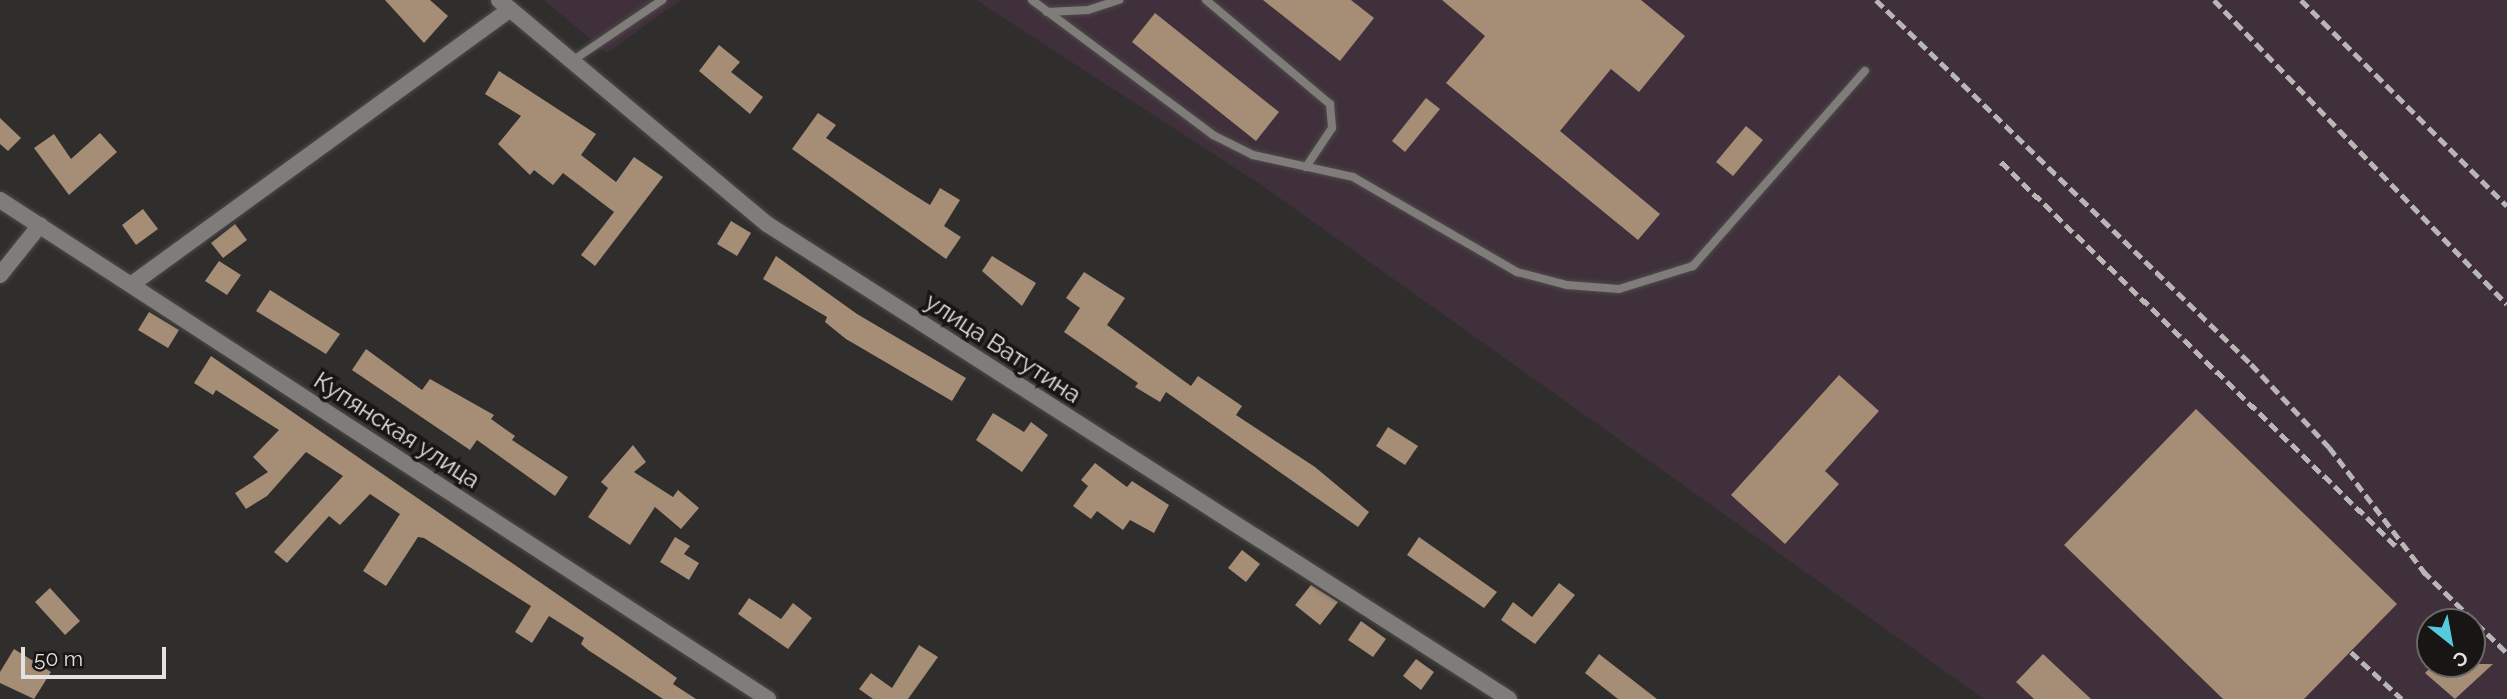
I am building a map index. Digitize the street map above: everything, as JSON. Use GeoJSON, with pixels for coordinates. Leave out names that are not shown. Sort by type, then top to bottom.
{"type":"FeatureCollection","features":[{"type":"Feature","properties":{"kind":"street","name":"улица Ватутина"},"geometry":{"type":"LineString","coordinates":[[504,5],[767,224],[1509,699]]}},
{"type":"Feature","properties":{"kind":"street"},"geometry":{"type":"LineString","coordinates":[[132,284],[504,5]]}},
{"type":"Feature","properties":{"kind":"street","name":"Купянская улица"},"geometry":{"type":"LineString","coordinates":[[0,200],[768,699]]}},
{"type":"Feature","properties":{"kind":"street"},"geometry":{"type":"LineString","coordinates":[[0,275],[40,225]]}},
{"type":"Feature","properties":{"kind":"lane"},"geometry":{"type":"LineString","coordinates":[[572,61],[662,0]]}},
{"type":"Feature","properties":{"kind":"lane"},"geometry":{"type":"LineString","coordinates":[[1032,0],[1213,135],[1253,155],[1353,177],[1517,272],[1567,285],[1619,289],[1693,265],[1865,71]]}},
{"type":"Feature","properties":{"kind":"lane"},"geometry":{"type":"LineString","coordinates":[[1046,12],[1088,10],[1119,0]]}},
{"type":"Feature","properties":{"kind":"lane"},"geometry":{"type":"LineString","coordinates":[[1206,0],[1330,104],[1332,128],[1306,167]]}},
{"type":"Feature","properties":{"kind":"shaded area"},"geometry":{"type":"Polygon","coordinates":[[[544,0],[681,0],[607,53],[544,0]]]}},
{"type":"Feature","properties":{"kind":"shaded area"},"geometry":{"type":"Polygon","coordinates":[[[976,0],[2507,0],[2507,699],[1984,699],[1260,184],[976,0]]]}},
{"type":"Feature","properties":{"kind":"building"},"geometry":{"type":"Polygon","coordinates":[[[385,0],[430,0],[448,16],[424,43],[385,0]]]}},
{"type":"Feature","properties":{"kind":"building"},"geometry":{"type":"Polygon","coordinates":[[[1263,0],[1351,0],[1374,18],[1340,61],[1263,0]]]}},
{"type":"Feature","properties":{"kind":"building"},"geometry":{"type":"Polygon","coordinates":[[[1442,0],[1641,0],[1685,36],[1639,92],[1611,69],[1560,131],[1660,214],[1638,240],[1446,83],[1485,36],[1442,0]]]}},
{"type":"Feature","properties":{"kind":"building"},"geometry":{"type":"Polygon","coordinates":[[[1155,13],[1279,112],[1256,141],[1132,42],[1155,13]]]}},
{"type":"Feature","properties":{"kind":"building"},"geometry":{"type":"Polygon","coordinates":[[[719,45],[740,62],[731,72],[763,97],[750,114],[699,71],[719,45]]]}},
{"type":"Feature","properties":{"kind":"building"},"geometry":{"type":"Polygon","coordinates":[[[499,71],[596,134],[581,155],[616,182],[634,157],[663,177],[595,266],[581,255],[614,212],[563,173],[553,185],[534,170],[530,175],[498,144],[521,116],[485,94],[499,71]]]}},
{"type":"Feature","properties":{"kind":"building"},"geometry":{"type":"Polygon","coordinates":[[[1426,98],[1440,109],[1405,152],[1392,141],[1426,98]]]}},
{"type":"Feature","properties":{"kind":"building"},"geometry":{"type":"Polygon","coordinates":[[[818,113],[836,125],[826,138],[930,205],[940,188],[960,200],[944,226],[961,237],[946,259],[792,149],[818,113]]]}},
{"type":"Feature","properties":{"kind":"building"},"geometry":{"type":"Polygon","coordinates":[[[0,118],[21,138],[8,151],[0,144],[0,118]]]}},
{"type":"Feature","properties":{"kind":"building"},"geometry":{"type":"Polygon","coordinates":[[[1746,126],[1763,140],[1733,176],[1716,162],[1746,126]]]}},
{"type":"Feature","properties":{"kind":"building"},"geometry":{"type":"Polygon","coordinates":[[[100,133],[117,152],[69,195],[34,148],[54,134],[71,159],[100,133]]]}},
{"type":"Feature","properties":{"kind":"building"},"geometry":{"type":"Polygon","coordinates":[[[143,209],[158,229],[136,245],[122,225],[143,209]]]}},
{"type":"Feature","properties":{"kind":"building"},"geometry":{"type":"Polygon","coordinates":[[[731,221],[751,233],[737,256],[717,244],[731,221]]]}},
{"type":"Feature","properties":{"kind":"building"},"geometry":{"type":"Polygon","coordinates":[[[235,224],[247,240],[223,258],[211,243],[235,224]]]}},
{"type":"Feature","properties":{"kind":"building"},"geometry":{"type":"Polygon","coordinates":[[[776,256],[857,314],[966,378],[952,401],[846,339],[825,322],[827,317],[763,279],[776,256]]]}},
{"type":"Feature","properties":{"kind":"building"},"geometry":{"type":"Polygon","coordinates":[[[992,256],[1036,283],[1022,306],[982,271],[992,256]]]}},
{"type":"Feature","properties":{"kind":"building"},"geometry":{"type":"Polygon","coordinates":[[[219,261],[241,275],[227,295],[205,281],[219,261]]]}},
{"type":"Feature","properties":{"kind":"building"},"geometry":{"type":"Polygon","coordinates":[[[1084,272],[1125,298],[1107,325],[1191,386],[1198,376],[1242,406],[1236,415],[1315,467],[1369,512],[1358,527],[1166,392],[1160,402],[1135,387],[1138,383],[1064,332],[1080,308],[1066,298],[1084,272]]]}},
{"type":"Feature","properties":{"kind":"building"},"geometry":{"type":"Polygon","coordinates":[[[270,290],[340,334],[326,354],[256,311],[270,290]]]}},
{"type":"Feature","properties":{"kind":"building"},"geometry":{"type":"Polygon","coordinates":[[[149,312],[179,330],[168,348],[138,330],[149,312]]]}},
{"type":"Feature","properties":{"kind":"building"},"geometry":{"type":"Polygon","coordinates":[[[366,349],[422,390],[430,379],[494,415],[491,419],[515,436],[512,440],[568,477],[555,496],[477,440],[470,450],[352,370],[366,349]]]}},
{"type":"Feature","properties":{"kind":"building"},"geometry":{"type":"Polygon","coordinates":[[[211,356],[615,634],[677,678],[673,684],[696,699],[663,699],[588,650],[581,644],[584,638],[549,616],[532,643],[515,632],[531,606],[424,538],[418,537],[386,586],[363,571],[400,514],[370,494],[340,525],[329,516],[287,563],[274,552],[343,476],[306,452],[267,496],[246,509],[235,493],[268,472],[253,457],[279,430],[216,390],[213,395],[194,383],[211,356]]]}},
{"type":"Feature","properties":{"kind":"building"},"geometry":{"type":"Polygon","coordinates":[[[1839,375],[1879,411],[1825,471],[1839,484],[1785,544],[1731,495],[1839,375]]]}},
{"type":"Feature","properties":{"kind":"building"},"geometry":{"type":"Polygon","coordinates":[[[2196,409],[2397,604],[2304,699],[2223,699],[2064,545],[2196,409]]]}},
{"type":"Feature","properties":{"kind":"building"},"geometry":{"type":"Polygon","coordinates":[[[993,413],[1024,432],[1031,422],[1048,435],[1022,472],[976,440],[993,413]]]}},
{"type":"Feature","properties":{"kind":"building"},"geometry":{"type":"Polygon","coordinates":[[[1388,427],[1418,446],[1405,465],[1376,446],[1388,427]]]}},
{"type":"Feature","properties":{"kind":"building"},"geometry":{"type":"Polygon","coordinates":[[[633,445],[646,462],[634,472],[673,497],[678,490],[699,508],[681,529],[655,507],[630,545],[588,517],[608,488],[601,482],[633,445]]]}},
{"type":"Feature","properties":{"kind":"building"},"geometry":{"type":"Polygon","coordinates":[[[1095,463],[1127,487],[1132,481],[1169,505],[1154,533],[1130,520],[1123,530],[1097,511],[1091,519],[1073,506],[1088,486],[1081,480],[1095,463]]]}},
{"type":"Feature","properties":{"kind":"building"},"geometry":{"type":"Polygon","coordinates":[[[675,537],[690,546],[684,554],[699,563],[689,580],[660,562],[675,537]]]}},
{"type":"Feature","properties":{"kind":"building"},"geometry":{"type":"Polygon","coordinates":[[[1419,537],[1497,592],[1484,608],[1407,555],[1419,537]]]}},
{"type":"Feature","properties":{"kind":"building"},"geometry":{"type":"Polygon","coordinates":[[[1242,550],[1260,564],[1246,582],[1228,568],[1242,550]]]}},
{"type":"Feature","properties":{"kind":"building"},"geometry":{"type":"Polygon","coordinates":[[[1559,583],[1575,595],[1535,644],[1501,620],[1513,602],[1532,617],[1559,583]]]}},
{"type":"Feature","properties":{"kind":"building"},"geometry":{"type":"Polygon","coordinates":[[[1311,585],[1338,602],[1320,625],[1295,605],[1311,585]]]}},
{"type":"Feature","properties":{"kind":"building"},"geometry":{"type":"Polygon","coordinates":[[[50,588],[80,621],[65,635],[35,602],[50,588]]]}},
{"type":"Feature","properties":{"kind":"building"},"geometry":{"type":"Polygon","coordinates":[[[749,598],[781,619],[793,603],[812,618],[788,649],[738,614],[749,598]]]}},
{"type":"Feature","properties":{"kind":"building"},"geometry":{"type":"Polygon","coordinates":[[[1361,621],[1386,639],[1373,657],[1348,640],[1361,621]]]}},
{"type":"Feature","properties":{"kind":"building"},"geometry":{"type":"Polygon","coordinates":[[[919,645],[938,657],[908,699],[873,699],[859,689],[871,673],[892,688],[919,645]]]}},
{"type":"Feature","properties":{"kind":"building"},"geometry":{"type":"Polygon","coordinates":[[[14,649],[51,672],[34,699],[0,683],[0,672],[14,649]]]}},
{"type":"Feature","properties":{"kind":"building"},"geometry":{"type":"Polygon","coordinates":[[[1599,654],[1657,699],[1618,699],[1585,673],[1599,654]]]}},
{"type":"Feature","properties":{"kind":"building"},"geometry":{"type":"Polygon","coordinates":[[[2043,654],[2091,699],[2034,699],[2016,682],[2043,654]]]}},
{"type":"Feature","properties":{"kind":"building"},"geometry":{"type":"Polygon","coordinates":[[[1416,659],[1434,672],[1421,690],[1403,676],[1416,659]]]}},
{"type":"Feature","properties":{"kind":"building"},"geometry":{"type":"Polygon","coordinates":[[[2431,678],[2478,678],[2455,699],[2431,678]]]}},
{"type":"Feature","properties":{"kind":"railway"},"geometry":{"type":"LineString","coordinates":[[1876,0],[2251,364],[2329,447],[2428,577]]}},
{"type":"Feature","properties":{"kind":"railway"},"geometry":{"type":"LineString","coordinates":[[2214,0],[2507,304]]}},
{"type":"Feature","properties":{"kind":"railway"},"geometry":{"type":"LineString","coordinates":[[2301,0],[2507,206]]}},
{"type":"Feature","properties":{"kind":"railway"},"geometry":{"type":"LineString","coordinates":[[2001,162],[2397,547]]}},
{"type":"Feature","properties":{"kind":"railway"},"geometry":{"type":"LineString","coordinates":[[2423,571],[2507,653]]}},
{"type":"Feature","properties":{"kind":"railway"},"geometry":{"type":"LineString","coordinates":[[2351,652],[2402,699]]}}]}
